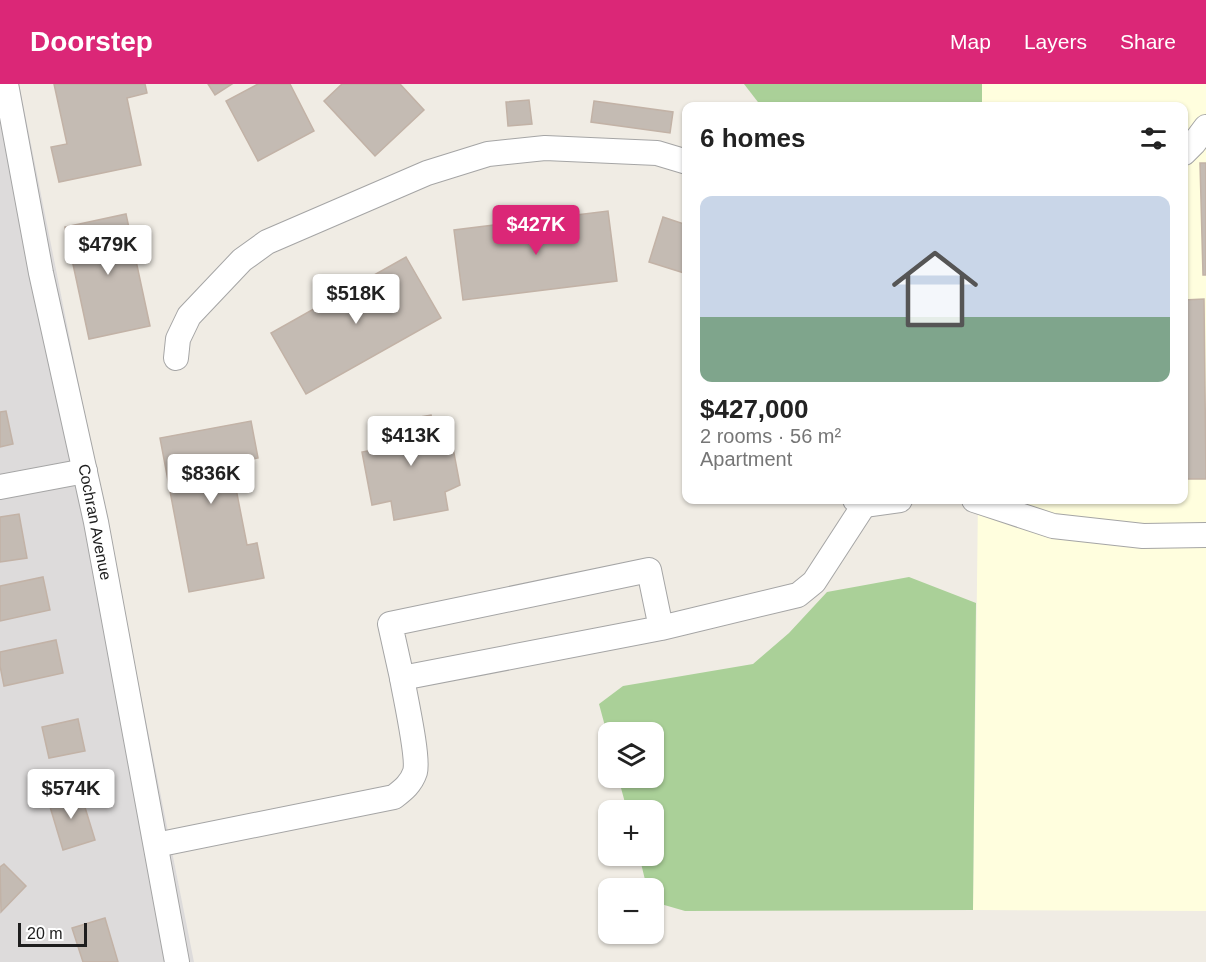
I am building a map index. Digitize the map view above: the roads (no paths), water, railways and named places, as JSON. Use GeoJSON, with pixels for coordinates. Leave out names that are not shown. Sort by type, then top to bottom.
{"type":"FeatureCollection","features":[{"type":"Feature","properties":{"kind":"street","name":"Cochran Avenue"},"geometry":{"type":"LineString","coordinates":[[6,84],[41,273],[85,471],[177,962]]}},
{"type":"Feature","properties":{"kind":"street"},"geometry":{"type":"LineString","coordinates":[[1188,149],[1206,127]]}},
{"type":"Feature","properties":{"kind":"street"},"geometry":{"type":"LineString","coordinates":[[176,358],[178,339],[189,316],[242,260],[267,242],[427,173],[488,153],[545,148],[657,153],[682,160]]}},
{"type":"Feature","properties":{"kind":"street"},"geometry":{"type":"LineString","coordinates":[[0,487],[85,471]]}},
{"type":"Feature","properties":{"kind":"street"},"geometry":{"type":"LineString","coordinates":[[402,678],[661,628],[798,595],[814,582],[859,504]]}},
{"type":"Feature","properties":{"kind":"street"},"geometry":{"type":"LineString","coordinates":[[986,504],[1053,526],[1143,536],[1206,536]]}},
{"type":"Feature","properties":{"kind":"street"},"geometry":{"type":"LineString","coordinates":[[156,845],[394,797],[409,784],[416,770],[415,756],[390,624],[649,570],[661,628]]}}]}
